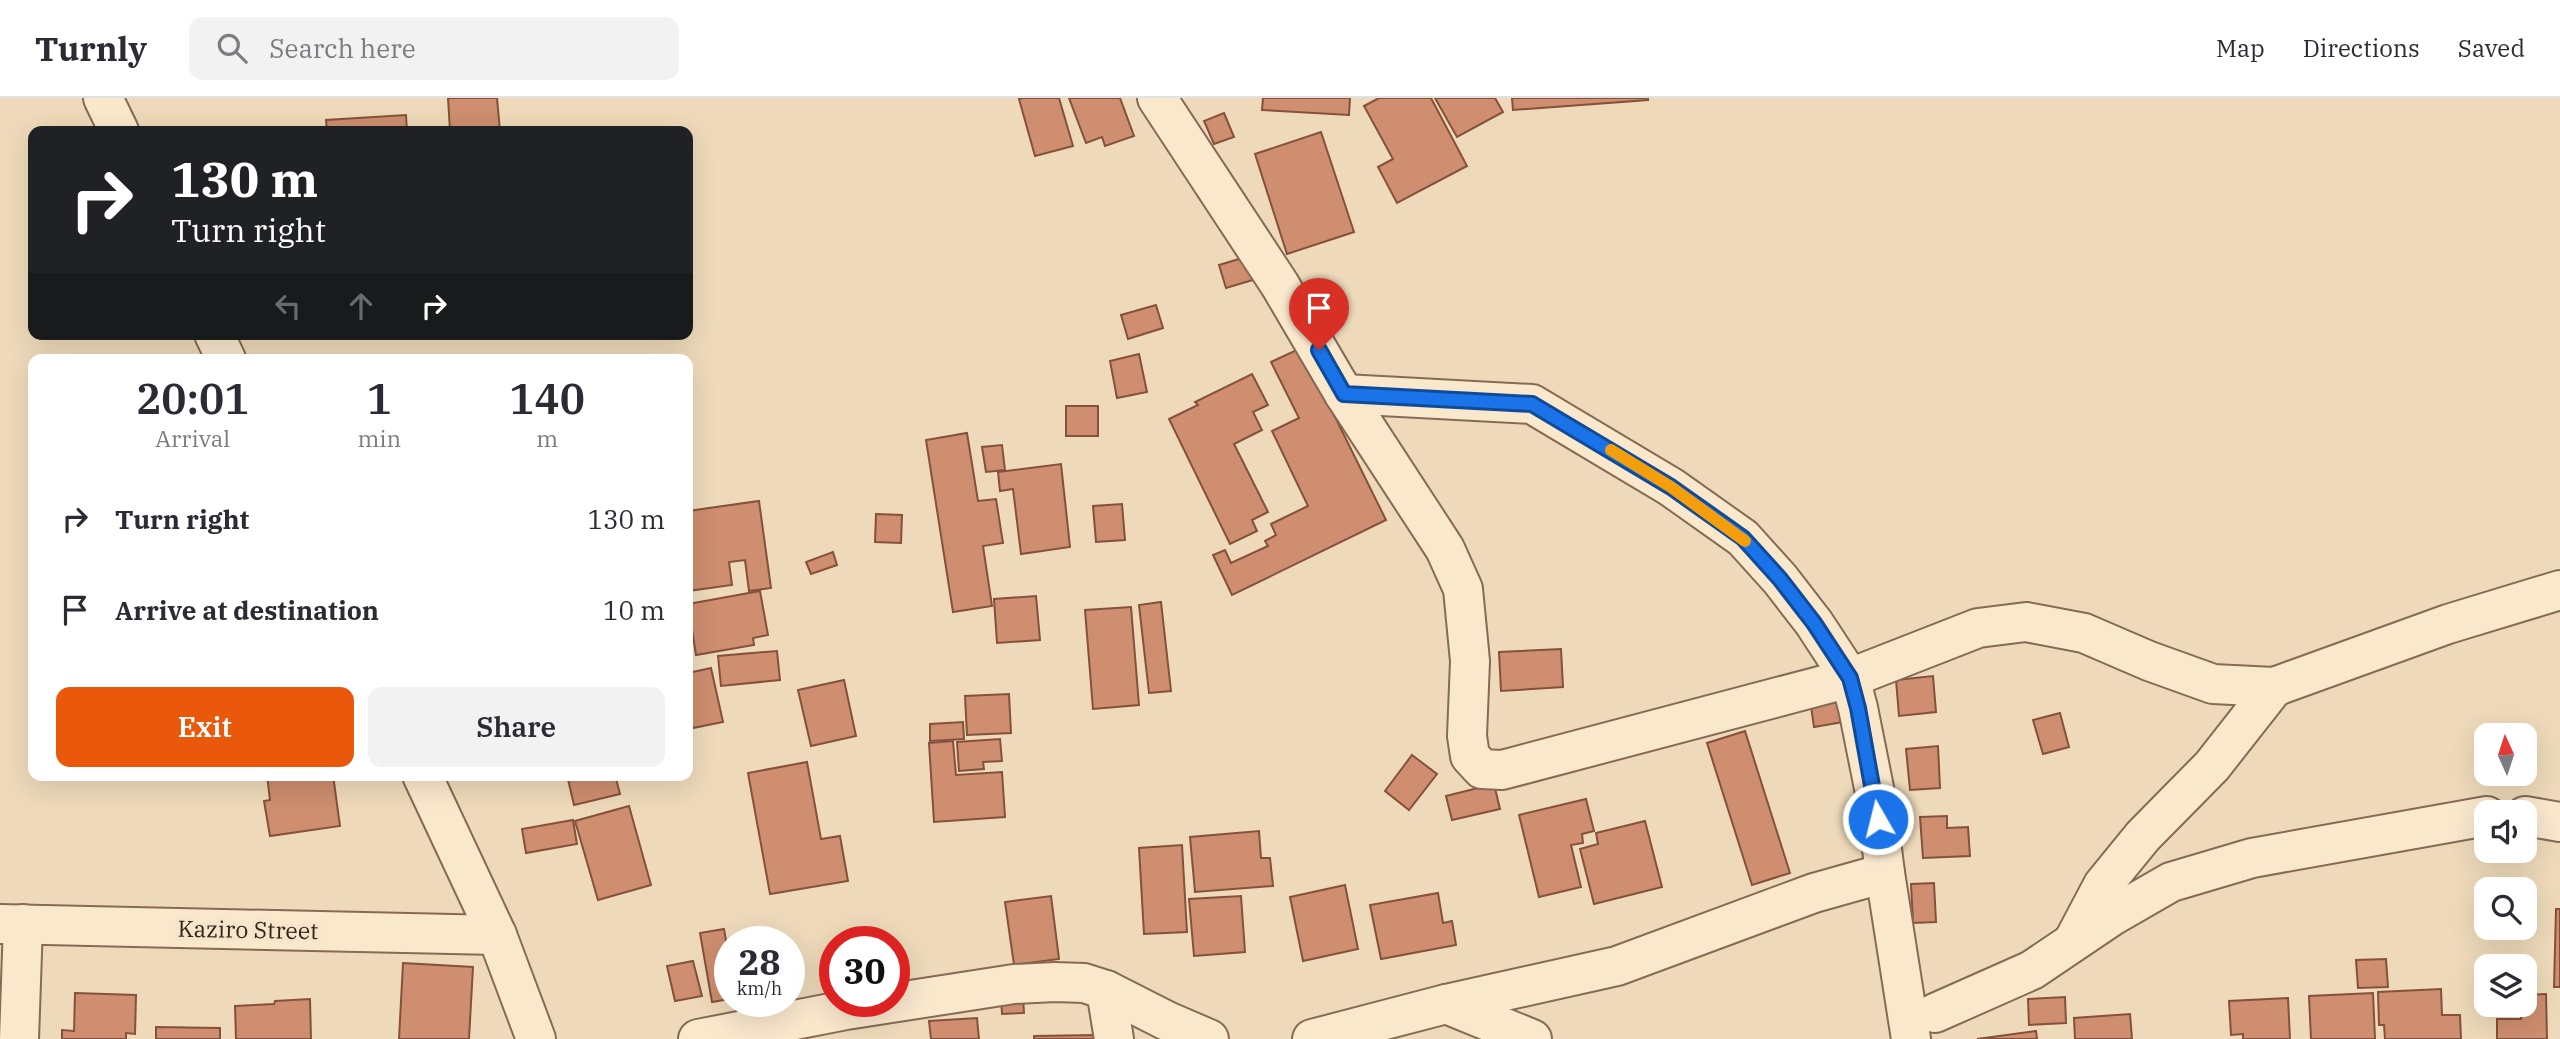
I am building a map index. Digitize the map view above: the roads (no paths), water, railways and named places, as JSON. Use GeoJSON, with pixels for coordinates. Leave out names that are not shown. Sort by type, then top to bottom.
{"type":"FeatureCollection","features":[{"type":"Feature","properties":{"kind":"street"},"geometry":{"type":"LineString","coordinates":[[103,98],[117,126]]}},
{"type":"Feature","properties":{"kind":"street"},"geometry":{"type":"LineString","coordinates":[[1157,98],[1280,285],[1344,394],[1446,549],[1463,589],[1470,662],[1467,736],[1470,756],[1482,769],[1502,770],[1850,678],[1978,628],[2026,622],[2084,633],[2148,661],[2213,684],[2274,687],[2448,624],[2560,590]]}},
{"type":"Feature","properties":{"kind":"street"},"geometry":{"type":"LineString","coordinates":[[1344,394],[1532,404],[1671,487],[1743,538],[1780,579],[1814,623],[1850,678],[1875,793],[1885,873],[1923,1026],[2032,970],[2112,916],[2171,883],[2252,858],[2474,818]]}},
{"type":"Feature","properties":{"kind":"street"},"geometry":{"type":"LineString","coordinates":[[2072,943],[2103,885],[2143,836],[2212,766],[2274,687]]}},
{"type":"Feature","properties":{"kind":"street"},"geometry":{"type":"LineString","coordinates":[[425,781],[497,935],[536,1039]]}},
{"type":"Feature","properties":{"kind":"street"},"geometry":{"type":"LineString","coordinates":[[2537,818],[2560,822]]}},
{"type":"Feature","properties":{"kind":"street"},"geometry":{"type":"LineString","coordinates":[[1312,1039],[1446,1004],[1617,967],[1814,893],[1885,873]]}},
{"type":"Feature","properties":{"kind":"street"},"geometry":{"type":"LineString","coordinates":[[12,924],[19,1039]]}},
{"type":"Feature","properties":{"kind":"street","name":"Kaziro Street"},"geometry":{"type":"LineString","coordinates":[[12,924],[497,935]]}},
{"type":"Feature","properties":{"kind":"street"},"geometry":{"type":"LineString","coordinates":[[698,1039],[846,1010],[1014,984],[1074,983],[1106,990],[1209,1039]]}},
{"type":"Feature","properties":{"kind":"street"},"geometry":{"type":"LineString","coordinates":[[1106,990],[1114,1039]]}},
{"type":"Feature","properties":{"kind":"street"},"geometry":{"type":"LineString","coordinates":[[1446,1004],[1532,1039]]}}]}
